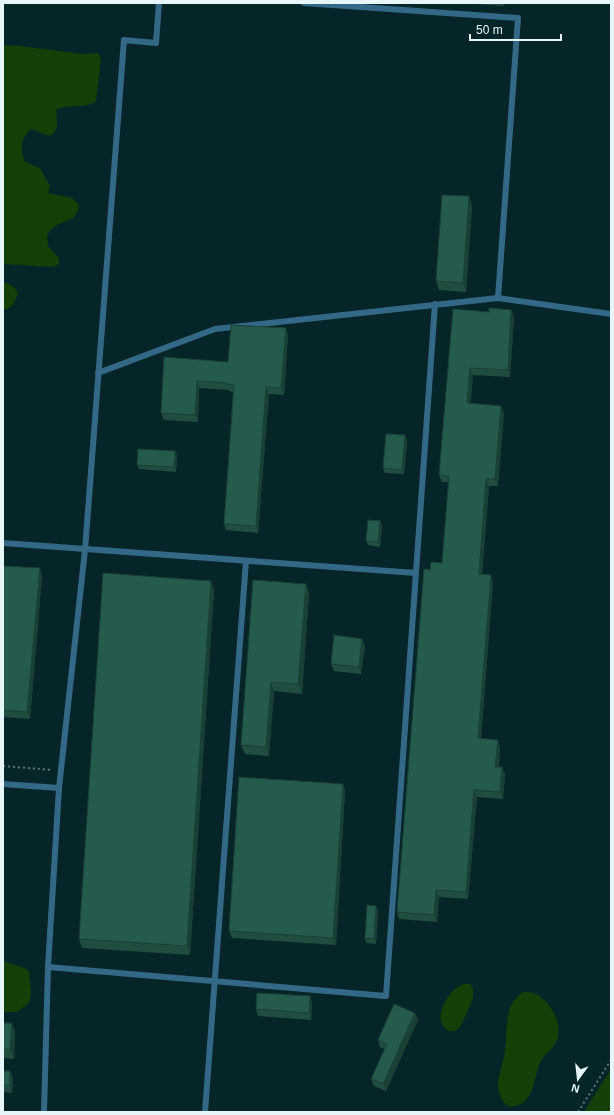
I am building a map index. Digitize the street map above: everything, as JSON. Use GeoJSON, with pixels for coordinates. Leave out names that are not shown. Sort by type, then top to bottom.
{"type":"FeatureCollection","features":[{"type":"Feature","properties":{"kind":"lane"},"geometry":{"type":"LineString","coordinates":[[44,1112],[48,967],[59,788],[85,550],[124,40],[156,43],[159,3]]}},
{"type":"Feature","properties":{"kind":"lane"},"geometry":{"type":"LineString","coordinates":[[304,3],[518,18],[498,298]]}},
{"type":"Feature","properties":{"kind":"lane"},"geometry":{"type":"LineString","coordinates":[[98,373],[215,329],[498,298],[611,314]]}},
{"type":"Feature","properties":{"kind":"lane"},"geometry":{"type":"LineString","coordinates":[[48,967],[386,996],[435,304]]}},
{"type":"Feature","properties":{"kind":"lane"},"geometry":{"type":"LineString","coordinates":[[3,543],[416,573]]}},
{"type":"Feature","properties":{"kind":"lane"},"geometry":{"type":"LineString","coordinates":[[205,1112],[246,561]]}},
{"type":"Feature","properties":{"kind":"lane"},"geometry":{"type":"LineString","coordinates":[[3,784],[59,788]]}},
{"type":"Feature","properties":{"kind":"path"},"geometry":{"type":"LineString","coordinates":[[3,766],[61,770]]}},
{"type":"Feature","properties":{"kind":"path"},"geometry":{"type":"LineString","coordinates":[[578,1112],[611,1060]]}},
{"type":"Feature","properties":{"kind":"green space"},"geometry":{"type":"Polygon","coordinates":[[[3,45],[82,54],[98,53],[101,59],[96,101],[87,105],[66,107],[56,110],[57,125],[52,134],[49,136],[31,129],[27,133],[22,144],[22,153],[25,162],[40,168],[50,186],[48,193],[72,198],[79,205],[78,211],[73,218],[58,224],[47,235],[48,246],[59,258],[59,264],[53,267],[3,264],[3,45]]]}},
{"type":"Feature","properties":{"kind":"green space"},"geometry":{"type":"Polygon","coordinates":[[[3,282],[14,288],[18,294],[11,306],[3,310],[3,282]]]}},
{"type":"Feature","properties":{"kind":"green space"},"geometry":{"type":"Polygon","coordinates":[[[3,961],[25,968],[29,972],[31,995],[28,1004],[17,1012],[3,1012],[3,961]]]}},
{"type":"Feature","properties":{"kind":"green space"},"geometry":{"type":"Polygon","coordinates":[[[463,984],[470,984],[473,989],[473,998],[460,1027],[455,1031],[449,1031],[441,1023],[441,1012],[449,995],[463,984]]]}},
{"type":"Feature","properties":{"kind":"green space"},"geometry":{"type":"Polygon","coordinates":[[[523,992],[531,992],[536,994],[547,1003],[555,1014],[558,1034],[556,1043],[538,1067],[533,1087],[527,1099],[522,1103],[511,1107],[505,1103],[501,1097],[498,1089],[498,1082],[506,1042],[509,1010],[512,1003],[523,992]]]}},
{"type":"Feature","properties":{"kind":"green space"},"geometry":{"type":"Polygon","coordinates":[[[611,1069],[611,1112],[584,1112],[611,1069]]]}},
{"type":"Feature","properties":{"kind":"building"},"geometry":{"type":"Polygon","coordinates":[[[442,195],[469,196],[463,283],[436,281],[442,195]]]}},
{"type":"Feature","properties":{"kind":"building"},"geometry":{"type":"Polygon","coordinates":[[[489,308],[511,310],[508,370],[470,368],[467,403],[501,406],[495,479],[486,479],[479,574],[491,575],[478,738],[498,740],[495,767],[502,767],[500,792],[474,790],[466,892],[436,890],[434,915],[397,912],[424,569],[430,570],[431,562],[442,563],[449,476],[439,475],[453,309],[489,312],[489,308]]]}},
{"type":"Feature","properties":{"kind":"building"},"geometry":{"type":"Polygon","coordinates":[[[231,325],[286,328],[281,388],[266,387],[256,526],[224,524],[234,385],[227,383],[197,381],[195,415],[161,413],[164,357],[228,362],[231,325]]]}},
{"type":"Feature","properties":{"kind":"building"},"geometry":{"type":"Polygon","coordinates":[[[386,434],[405,435],[402,470],[383,468],[386,434]]]}},
{"type":"Feature","properties":{"kind":"building"},"geometry":{"type":"Polygon","coordinates":[[[138,449],[175,451],[174,467],[137,465],[138,449]]]}},
{"type":"Feature","properties":{"kind":"building"},"geometry":{"type":"Polygon","coordinates":[[[368,520],[380,521],[378,542],[366,541],[368,520]]]}},
{"type":"Feature","properties":{"kind":"building"},"geometry":{"type":"Polygon","coordinates":[[[3,566],[40,568],[27,712],[3,710],[3,566]]]}},
{"type":"Feature","properties":{"kind":"building"},"geometry":{"type":"Polygon","coordinates":[[[103,573],[211,581],[187,946],[79,939],[103,573]]]}},
{"type":"Feature","properties":{"kind":"building"},"geometry":{"type":"Polygon","coordinates":[[[253,580],[306,584],[298,684],[271,682],[266,747],[241,745],[253,580]]]}},
{"type":"Feature","properties":{"kind":"building"},"geometry":{"type":"Polygon","coordinates":[[[334,635],[362,639],[359,667],[331,664],[334,635]]]}},
{"type":"Feature","properties":{"kind":"building"},"geometry":{"type":"Polygon","coordinates":[[[239,777],[343,784],[333,938],[229,931],[239,777]]]}},
{"type":"Feature","properties":{"kind":"building"},"geometry":{"type":"Polygon","coordinates":[[[367,905],[376,906],[374,939],[365,938],[367,905]]]}},
{"type":"Feature","properties":{"kind":"building"},"geometry":{"type":"Polygon","coordinates":[[[257,993],[310,996],[309,1013],[256,1009],[257,993]]]}},
{"type":"Feature","properties":{"kind":"building"},"geometry":{"type":"Polygon","coordinates":[[[394,1004],[415,1013],[383,1084],[371,1079],[387,1044],[378,1040],[394,1004]]]}},
{"type":"Feature","properties":{"kind":"building"},"geometry":{"type":"Polygon","coordinates":[[[3,1023],[12,1023],[10,1050],[3,1049],[3,1023]]]}},
{"type":"Feature","properties":{"kind":"building"},"geometry":{"type":"Polygon","coordinates":[[[3,1071],[10,1071],[10,1086],[3,1085],[3,1071]]]}}]}
